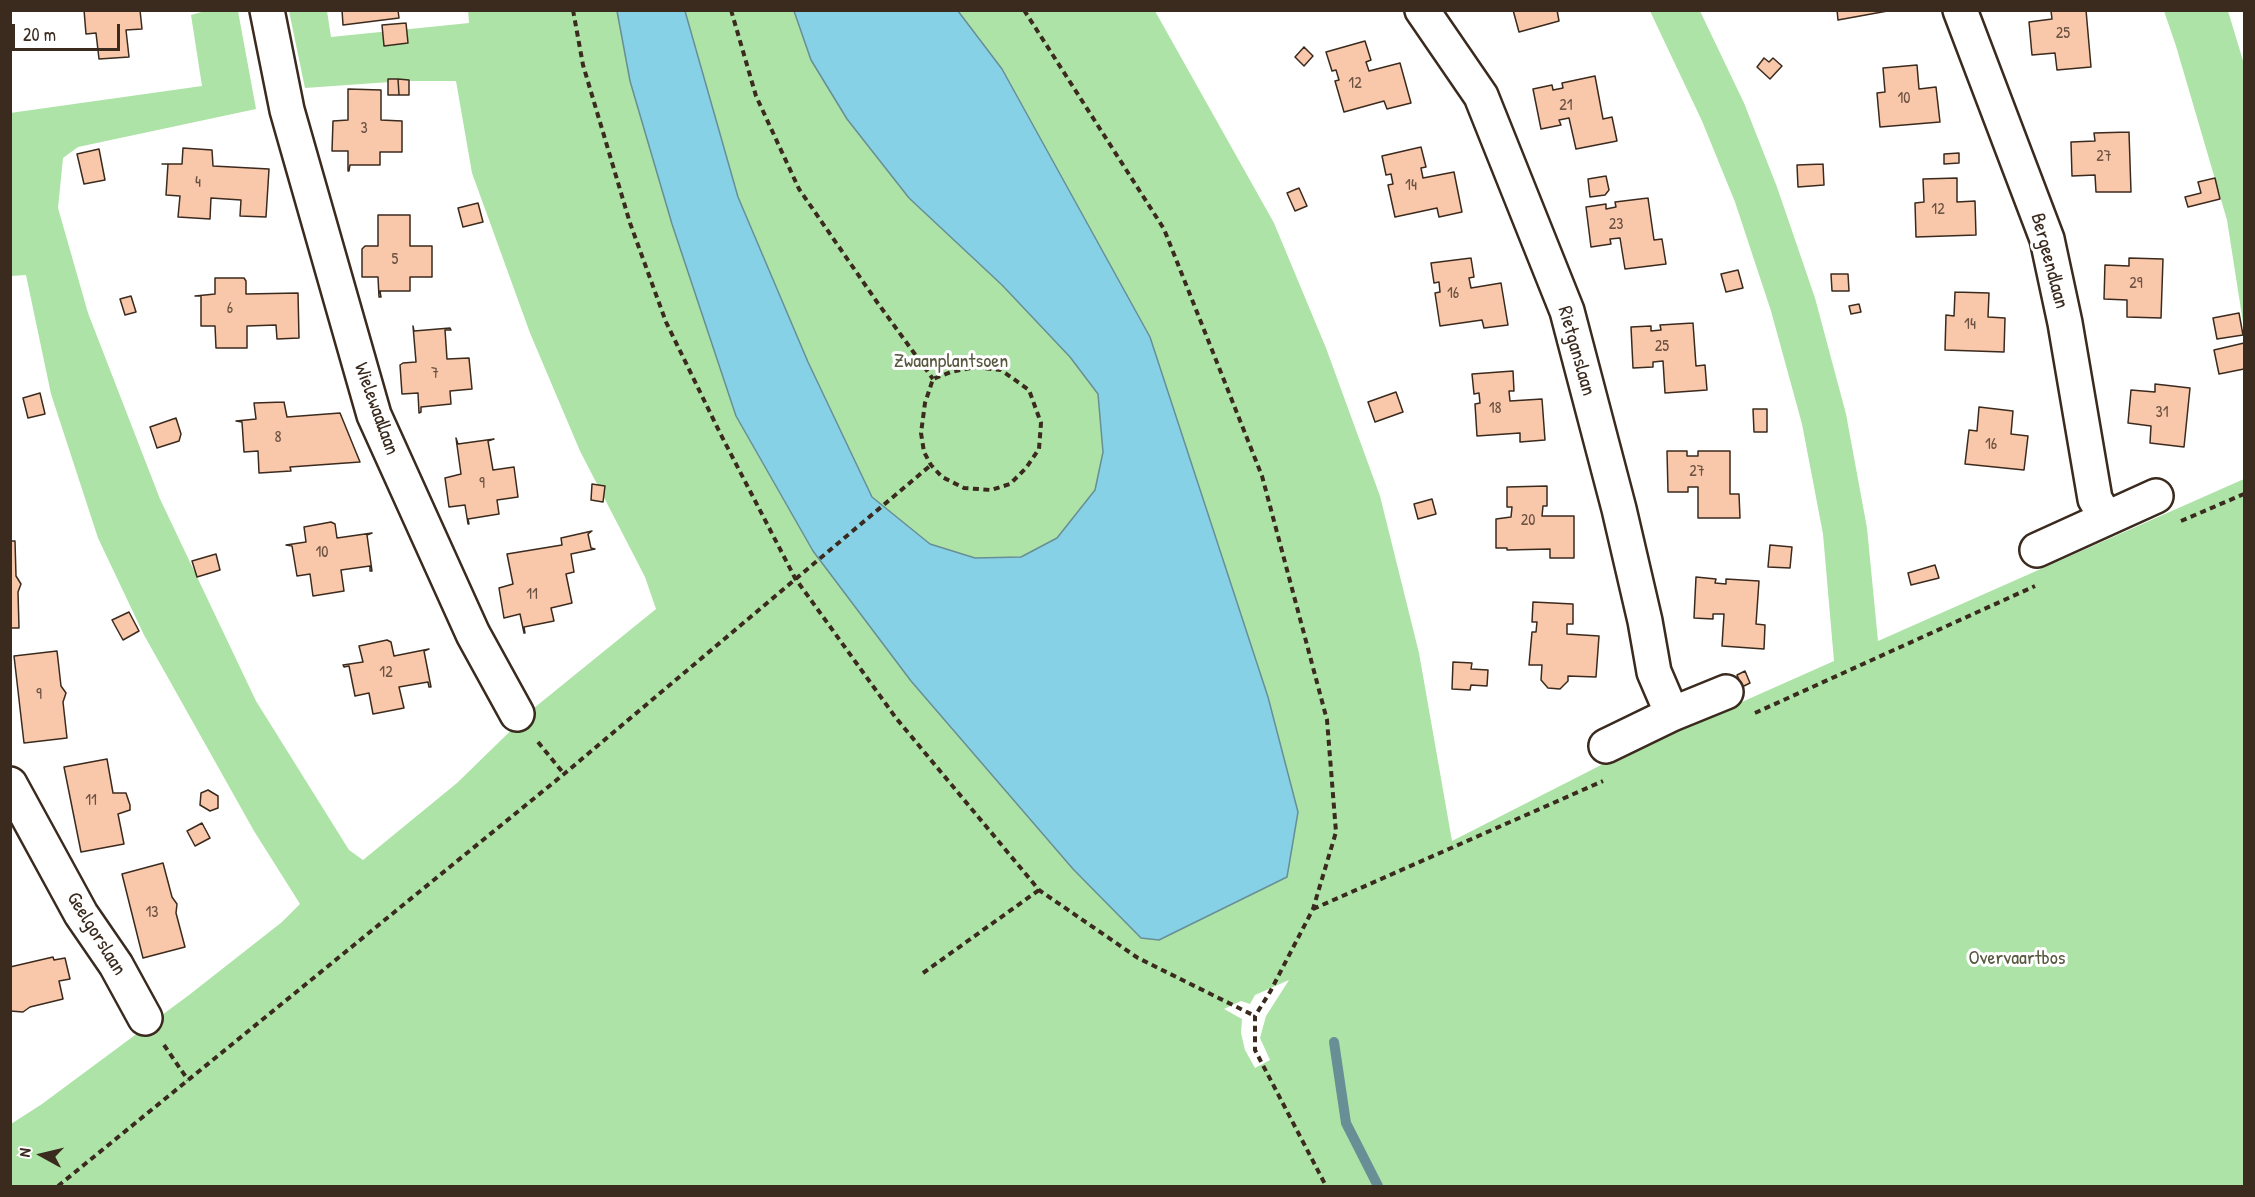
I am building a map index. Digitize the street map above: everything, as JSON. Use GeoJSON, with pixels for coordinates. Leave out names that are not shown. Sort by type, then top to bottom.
{"type":"FeatureCollection","features":[{"type":"Feature","properties":{"kind":"street","name":"Wielewaallaan"},"geometry":{"type":"LineString","coordinates":[[267,10],[287,110],[374,415],[473,634],[517,714]]}},
{"type":"Feature","properties":{"kind":"street","name":"Rietganslaan"},"geometry":{"type":"LineString","coordinates":[[1422,10],[1480,96],[1567,311],[1619,509],[1645,621],[1654,672],[1672,714]]}},
{"type":"Feature","properties":{"kind":"street","name":"Bergeendlaan"},"geometry":{"type":"LineString","coordinates":[[1960,10],[2047,239],[2065,323],[2095,499],[2106,518]]}},
{"type":"Feature","properties":{"kind":"street"},"geometry":{"type":"LineString","coordinates":[[2037,550],[2156,496]]}},
{"type":"Feature","properties":{"kind":"street"},"geometry":{"type":"LineString","coordinates":[[1606,746],[1672,714],[1726,692]]}},
{"type":"Feature","properties":{"kind":"street","name":"Geelgorslaan"},"geometry":{"type":"LineString","coordinates":[[10,784],[81,914],[116,965],[145,1018]]}},
{"type":"Feature","properties":{"kind":"path"},"geometry":{"type":"LineString","coordinates":[[573,10],[583,65],[630,223],[666,322],[795,578],[896,718],[1039,890],[1138,958],[1255,1016]]}},
{"type":"Feature","properties":{"kind":"path"},"geometry":{"type":"LineString","coordinates":[[731,10],[756,96],[799,189],[933,379]]}},
{"type":"Feature","properties":{"kind":"path"},"geometry":{"type":"LineString","coordinates":[[1024,10],[1164,229],[1262,476],[1327,720],[1336,832],[1312,909],[1270,992],[1255,1016],[1255,1050],[1326,1186]]}},
{"type":"Feature","properties":{"kind":"path"},"geometry":{"type":"LineString","coordinates":[[975,367],[1001,370],[1029,390],[1041,423],[1039,449],[1026,468],[1010,484],[991,490],[964,488],[942,477],[931,465],[924,452],[921,433],[925,403],[933,379],[975,367]]}},
{"type":"Feature","properties":{"kind":"path"},"geometry":{"type":"LineString","coordinates":[[58,1186],[564,774],[931,465]]}},
{"type":"Feature","properties":{"kind":"path"},"geometry":{"type":"LineString","coordinates":[[2174,524],[2244,494]]}},
{"type":"Feature","properties":{"kind":"path"},"geometry":{"type":"LineString","coordinates":[[1746,717],[2037,585]]}},
{"type":"Feature","properties":{"kind":"path"},"geometry":{"type":"LineString","coordinates":[[517,714],[564,774]]}},
{"type":"Feature","properties":{"kind":"path"},"geometry":{"type":"LineString","coordinates":[[1312,909],[1606,780]]}},
{"type":"Feature","properties":{"kind":"path"},"geometry":{"type":"LineString","coordinates":[[923,973],[1039,890]]}},
{"type":"Feature","properties":{"kind":"path"},"geometry":{"type":"LineString","coordinates":[[145,1018],[188,1080]]}},
{"type":"Feature","properties":{"kind":"green space"},"geometry":{"type":"Polygon","coordinates":[[[468,10],[1155,11],[1274,223],[1326,348],[1380,496],[1419,653],[1452,841],[1609,761],[1834,661],[1823,534],[1802,424],[1771,311],[1735,202],[1702,121],[1650,11],[1700,11],[1744,103],[1777,187],[1815,298],[1846,414],[1867,528],[1878,641],[2244,479],[2244,1186],[11,1186],[11,1124],[42,1104],[189,995],[282,922],[300,904],[254,831],[144,635],[98,538],[51,394],[26,275],[11,276],[10,113],[202,86],[191,15],[205,11],[238,11],[256,109],[78,147],[63,158],[58,208],[88,313],[160,499],[256,701],[349,850],[363,860],[457,783],[534,708],[656,609],[645,577],[580,451],[530,333],[472,173],[456,81],[404,81],[305,88],[289,11],[327,11],[331,37],[469,23],[468,10]],[[1289,980],[1255,995],[1250,1004],[1241,1001],[1224,1009],[1242,1019],[1241,1033],[1245,1050],[1255,1068],[1270,1060],[1260,1038],[1266,1016],[1289,980]]]}},
{"type":"Feature","properties":{"kind":"green space"},"geometry":{"type":"Polygon","coordinates":[[[2164,11],[2228,11],[2244,64],[2244,329],[2227,220],[2164,11]]]}},
{"type":"Feature","properties":{"kind":"water"},"geometry":{"type":"Polygon","coordinates":[[[617,11],[685,11],[738,197],[808,362],[872,497],[930,544],[975,558],[1021,557],[1057,538],[1095,490],[1103,452],[1098,394],[1070,357],[1002,285],[909,198],[847,119],[811,60],[794,11],[958,11],[1002,69],[1150,337],[1268,697],[1298,812],[1287,877],[1159,940],[1141,938],[1073,869],[911,681],[813,551],[736,416],[672,224],[630,81],[617,11]]]}},
{"type":"Feature","properties":{"kind":"building"},"geometry":{"type":"Polygon","coordinates":[[[84,10],[140,10],[142,29],[126,30],[129,57],[99,59],[96,33],[86,34],[84,10]]]}},
{"type":"Feature","properties":{"kind":"building"},"geometry":{"type":"Polygon","coordinates":[[[342,10],[398,10],[399,18],[343,25],[342,10]]]}},
{"type":"Feature","properties":{"kind":"building"},"geometry":{"type":"Polygon","coordinates":[[[1513,10],[1557,10],[1559,21],[1519,32],[1513,10]]]}},
{"type":"Feature","properties":{"kind":"building"},"geometry":{"type":"Polygon","coordinates":[[[1837,10],[1893,10],[1838,20],[1837,10]]]}},
{"type":"Feature","properties":{"kind":"building"},"geometry":{"type":"Polygon","coordinates":[[[2086,10],[2091,67],[2057,70],[2055,53],[2032,55],[2029,22],[2052,19],[2051,11],[2086,10]]]}},
{"type":"Feature","properties":{"kind":"building"},"geometry":{"type":"Polygon","coordinates":[[[406,23],[408,43],[384,46],[382,25],[406,23]]]}},
{"type":"Feature","properties":{"kind":"building"},"geometry":{"type":"Polygon","coordinates":[[[1365,41],[1371,60],[1366,62],[1369,71],[1400,63],[1411,103],[1387,109],[1384,101],[1344,112],[1335,81],[1339,80],[1336,70],[1332,71],[1326,52],[1365,41]]]}},
{"type":"Feature","properties":{"kind":"building"},"geometry":{"type":"Polygon","coordinates":[[[1304,47],[1313,56],[1304,66],[1295,57],[1304,47]]]}},
{"type":"Feature","properties":{"kind":"building"},"geometry":{"type":"Polygon","coordinates":[[[1764,58],[1769,62],[1773,58],[1782,66],[1770,79],[1757,67],[1764,58]]]}},
{"type":"Feature","properties":{"kind":"building"},"geometry":{"type":"Polygon","coordinates":[[[1917,65],[1919,89],[1936,87],[1940,122],[1880,127],[1877,93],[1885,92],[1883,68],[1917,65]]]}},
{"type":"Feature","properties":{"kind":"building"},"geometry":{"type":"Polygon","coordinates":[[[1595,76],[1603,119],[1612,117],[1617,141],[1576,149],[1569,118],[1559,120],[1561,125],[1541,129],[1533,89],[1552,85],[1553,90],[1563,88],[1562,83],[1595,76]]]}},
{"type":"Feature","properties":{"kind":"building"},"geometry":{"type":"Polygon","coordinates":[[[388,79],[398,79],[399,95],[388,95],[388,79]]]}},
{"type":"Feature","properties":{"kind":"building"},"geometry":{"type":"Polygon","coordinates":[[[398,79],[409,80],[409,95],[399,95],[398,79]]]}},
{"type":"Feature","properties":{"kind":"building"},"geometry":{"type":"Polygon","coordinates":[[[348,89],[381,90],[381,120],[402,121],[402,152],[380,152],[380,165],[350,165],[348,171],[348,151],[332,151],[333,121],[348,120],[348,89]]]}},
{"type":"Feature","properties":{"kind":"building"},"geometry":{"type":"Polygon","coordinates":[[[2129,132],[2131,192],[2096,192],[2095,175],[2072,176],[2071,142],[2095,141],[2094,133],[2129,132]]]}},
{"type":"Feature","properties":{"kind":"building"},"geometry":{"type":"Polygon","coordinates":[[[1421,147],[1426,167],[1421,168],[1423,178],[1454,172],[1462,212],[1439,217],[1437,208],[1395,217],[1388,185],[1393,184],[1391,174],[1386,175],[1382,156],[1421,147]]]}},
{"type":"Feature","properties":{"kind":"building"},"geometry":{"type":"Polygon","coordinates":[[[183,148],[212,150],[213,166],[269,169],[266,217],[240,216],[241,200],[211,198],[210,219],[178,217],[180,196],[166,195],[168,164],[182,164],[183,148]]]}},
{"type":"Feature","properties":{"kind":"building"},"geometry":{"type":"Polygon","coordinates":[[[99,149],[105,180],[84,184],[77,154],[99,149]]]}},
{"type":"Feature","properties":{"kind":"building"},"geometry":{"type":"Polygon","coordinates":[[[1959,153],[1959,163],[1944,164],[1944,154],[1959,153]]]}},
{"type":"Feature","properties":{"kind":"building"},"geometry":{"type":"Polygon","coordinates":[[[1823,164],[1824,185],[1798,187],[1797,165],[1823,164]]]}},
{"type":"Feature","properties":{"kind":"building"},"geometry":{"type":"Polygon","coordinates":[[[1606,176],[1609,190],[1605,195],[1590,197],[1588,179],[1606,176]]]}},
{"type":"Feature","properties":{"kind":"building"},"geometry":{"type":"Polygon","coordinates":[[[1957,178],[1957,202],[1975,201],[1976,235],[1916,237],[1915,203],[1924,202],[1923,179],[1957,178]]]}},
{"type":"Feature","properties":{"kind":"building"},"geometry":{"type":"Polygon","coordinates":[[[2215,178],[2220,199],[2188,207],[2185,197],[2201,193],[2198,182],[2215,178]]]}},
{"type":"Feature","properties":{"kind":"building"},"geometry":{"type":"Polygon","coordinates":[[[1299,188],[1307,206],[1295,211],[1287,193],[1299,188]]]}},
{"type":"Feature","properties":{"kind":"building"},"geometry":{"type":"Polygon","coordinates":[[[1648,198],[1654,240],[1662,239],[1666,264],[1625,269],[1620,238],[1610,239],[1611,244],[1591,247],[1586,207],[1606,204],[1606,209],[1616,207],[1615,202],[1648,198]]]}},
{"type":"Feature","properties":{"kind":"building"},"geometry":{"type":"Polygon","coordinates":[[[478,203],[483,222],[463,227],[458,208],[478,203]]]}},
{"type":"Feature","properties":{"kind":"building"},"geometry":{"type":"Polygon","coordinates":[[[378,215],[410,215],[410,246],[432,246],[432,277],[410,277],[410,291],[380,291],[381,297],[379,297],[378,277],[362,277],[362,249],[365,246],[378,246],[378,215]]]}},
{"type":"Feature","properties":{"kind":"building"},"geometry":{"type":"Polygon","coordinates":[[[1471,258],[1474,277],[1469,278],[1471,288],[1501,283],[1508,325],[1484,328],[1482,320],[1440,326],[1435,293],[1440,292],[1439,282],[1434,283],[1431,263],[1471,258]]]}},
{"type":"Feature","properties":{"kind":"building"},"geometry":{"type":"Polygon","coordinates":[[[2129,258],[2163,259],[2161,318],[2127,317],[2127,300],[2104,299],[2105,265],[2129,266],[2129,258]]]}},
{"type":"Feature","properties":{"kind":"building"},"geometry":{"type":"Polygon","coordinates":[[[1738,270],[1743,288],[1726,292],[1721,274],[1738,270]]]}},
{"type":"Feature","properties":{"kind":"building"},"geometry":{"type":"Polygon","coordinates":[[[1831,274],[1848,274],[1849,291],[1832,291],[1831,274]]]}},
{"type":"Feature","properties":{"kind":"building"},"geometry":{"type":"Polygon","coordinates":[[[215,278],[244,278],[246,294],[298,293],[299,338],[277,339],[276,325],[247,326],[247,348],[216,348],[215,326],[201,326],[201,296],[195,296],[215,294],[215,278]]]}},
{"type":"Feature","properties":{"kind":"building"},"geometry":{"type":"Polygon","coordinates":[[[1955,292],[1989,293],[1988,317],[2005,318],[2004,352],[1945,350],[1946,315],[1954,316],[1955,292]]]}},
{"type":"Feature","properties":{"kind":"building"},"geometry":{"type":"Polygon","coordinates":[[[131,296],[136,312],[125,315],[120,299],[131,296]]]}},
{"type":"Feature","properties":{"kind":"building"},"geometry":{"type":"Polygon","coordinates":[[[1859,304],[1861,312],[1851,314],[1849,306],[1859,304]]]}},
{"type":"Feature","properties":{"kind":"building"},"geometry":{"type":"Polygon","coordinates":[[[2239,313],[2243,335],[2217,339],[2213,318],[2239,313]]]}},
{"type":"Feature","properties":{"kind":"building"},"geometry":{"type":"Polygon","coordinates":[[[1693,323],[1696,366],[1705,365],[1707,390],[1665,393],[1663,361],[1653,362],[1653,367],[1633,368],[1631,327],[1651,326],[1651,331],[1661,330],[1660,325],[1693,323]]]}},
{"type":"Feature","properties":{"kind":"building"},"geometry":{"type":"Polygon","coordinates":[[[413,326],[414,331],[450,328],[451,330],[445,330],[447,359],[469,358],[472,389],[450,391],[451,404],[421,407],[419,413],[418,393],[402,394],[400,365],[416,362],[413,326]]]}},
{"type":"Feature","properties":{"kind":"building"},"geometry":{"type":"Polygon","coordinates":[[[2244,343],[2244,369],[2219,374],[2214,350],[2244,343]]]}},
{"type":"Feature","properties":{"kind":"building"},"geometry":{"type":"Polygon","coordinates":[[[1513,371],[1514,391],[1509,391],[1510,401],[1542,399],[1545,440],[1520,442],[1520,433],[1477,436],[1475,404],[1480,403],[1479,393],[1474,394],[1472,374],[1513,371]]]}},
{"type":"Feature","properties":{"kind":"building"},"geometry":{"type":"Polygon","coordinates":[[[2155,384],[2190,388],[2184,447],[2150,443],[2151,426],[2128,423],[2131,390],[2155,392],[2155,384]]]}},
{"type":"Feature","properties":{"kind":"building"},"geometry":{"type":"Polygon","coordinates":[[[1396,392],[1403,412],[1375,422],[1368,402],[1396,392]]]}},
{"type":"Feature","properties":{"kind":"building"},"geometry":{"type":"Polygon","coordinates":[[[40,393],[45,414],[28,418],[23,398],[40,393]]]}},
{"type":"Feature","properties":{"kind":"building"},"geometry":{"type":"Polygon","coordinates":[[[284,402],[287,417],[340,413],[360,462],[290,467],[291,471],[259,473],[258,451],[244,452],[242,422],[236,421],[256,419],[254,403],[284,402]]]}},
{"type":"Feature","properties":{"kind":"building"},"geometry":{"type":"Polygon","coordinates":[[[1979,407],[2013,411],[2011,434],[2028,436],[2024,470],[1965,464],[1969,430],[1977,431],[1979,407]]]}},
{"type":"Feature","properties":{"kind":"building"},"geometry":{"type":"Polygon","coordinates":[[[1753,409],[1767,409],[1767,432],[1754,432],[1753,409]]]}},
{"type":"Feature","properties":{"kind":"building"},"geometry":{"type":"Polygon","coordinates":[[[176,418],[181,434],[179,441],[157,448],[150,427],[176,418]]]}},
{"type":"Feature","properties":{"kind":"building"},"geometry":{"type":"Polygon","coordinates":[[[456,438],[458,444],[494,439],[488,441],[493,470],[514,467],[518,497],[497,500],[499,514],[468,519],[468,524],[465,505],[449,507],[445,478],[461,474],[456,438]]]}},
{"type":"Feature","properties":{"kind":"building"},"geometry":{"type":"Polygon","coordinates":[[[1667,451],[1687,451],[1687,456],[1698,456],[1698,451],[1730,451],[1730,494],[1739,494],[1740,518],[1698,518],[1698,487],[1688,487],[1688,492],[1668,492],[1667,451]]]}},
{"type":"Feature","properties":{"kind":"building"},"geometry":{"type":"Polygon","coordinates":[[[592,484],[605,486],[603,502],[591,500],[592,484]]]}},
{"type":"Feature","properties":{"kind":"building"},"geometry":{"type":"Polygon","coordinates":[[[1547,486],[1547,506],[1543,506],[1542,516],[1574,516],[1574,558],[1550,558],[1550,549],[1496,548],[1496,519],[1511,517],[1512,507],[1507,507],[1507,487],[1547,486]]]}},
{"type":"Feature","properties":{"kind":"building"},"geometry":{"type":"Polygon","coordinates":[[[1432,499],[1436,514],[1418,519],[1414,504],[1432,499]]]}},
{"type":"Feature","properties":{"kind":"building"},"geometry":{"type":"Polygon","coordinates":[[[331,522],[335,524],[337,538],[372,533],[367,535],[372,571],[370,571],[370,566],[341,570],[344,591],[313,596],[310,574],[297,576],[292,546],[286,545],[306,542],[304,527],[331,522]]]}},
{"type":"Feature","properties":{"kind":"building"},"geometry":{"type":"Polygon","coordinates":[[[592,531],[588,534],[591,548],[595,549],[571,554],[574,572],[566,574],[572,603],[551,608],[554,621],[524,627],[524,633],[520,614],[504,618],[499,588],[513,584],[507,554],[562,545],[561,538],[592,531]]]}},
{"type":"Feature","properties":{"kind":"building"},"geometry":{"type":"Polygon","coordinates":[[[10,541],[15,541],[16,576],[21,584],[18,592],[19,628],[10,628],[10,541]]]}},
{"type":"Feature","properties":{"kind":"building"},"geometry":{"type":"Polygon","coordinates":[[[1770,545],[1792,547],[1790,568],[1768,567],[1770,545]]]}},
{"type":"Feature","properties":{"kind":"building"},"geometry":{"type":"Polygon","coordinates":[[[216,554],[220,570],[197,577],[192,561],[216,554]]]}},
{"type":"Feature","properties":{"kind":"building"},"geometry":{"type":"Polygon","coordinates":[[[1935,565],[1939,578],[1911,585],[1908,573],[1935,565]]]}},
{"type":"Feature","properties":{"kind":"building"},"geometry":{"type":"Polygon","coordinates":[[[1696,577],[1716,579],[1715,583],[1726,584],[1726,579],[1759,581],[1756,624],[1765,625],[1764,649],[1722,646],[1724,614],[1713,614],[1713,619],[1694,618],[1696,577]]]}},
{"type":"Feature","properties":{"kind":"building"},"geometry":{"type":"Polygon","coordinates":[[[1533,602],[1573,604],[1573,624],[1567,624],[1567,634],[1599,636],[1596,677],[1568,676],[1568,681],[1560,689],[1548,688],[1541,680],[1542,665],[1529,665],[1532,632],[1536,632],[1537,622],[1532,622],[1533,602]]]}},
{"type":"Feature","properties":{"kind":"building"},"geometry":{"type":"Polygon","coordinates":[[[129,612],[139,631],[123,640],[112,620],[129,612]]]}},
{"type":"Feature","properties":{"kind":"building"},"geometry":{"type":"Polygon","coordinates":[[[387,640],[391,642],[394,656],[429,649],[424,651],[431,687],[428,682],[399,687],[404,708],[373,714],[369,693],[355,696],[349,666],[344,667],[343,665],[363,662],[359,646],[387,640]]]}},
{"type":"Feature","properties":{"kind":"building"},"geometry":{"type":"Polygon","coordinates":[[[57,651],[61,686],[66,693],[63,702],[67,738],[24,743],[14,656],[57,651]]]}},
{"type":"Feature","properties":{"kind":"building"},"geometry":{"type":"Polygon","coordinates":[[[1453,662],[1472,663],[1471,669],[1488,670],[1487,686],[1471,685],[1470,690],[1452,689],[1453,662]]]}},
{"type":"Feature","properties":{"kind":"building"},"geometry":{"type":"Polygon","coordinates":[[[1745,671],[1750,683],[1742,687],[1737,675],[1745,671]]]}},
{"type":"Feature","properties":{"kind":"building"},"geometry":{"type":"Polygon","coordinates":[[[107,759],[113,793],[126,793],[130,805],[130,810],[118,814],[124,844],[81,852],[64,767],[107,759]]]}},
{"type":"Feature","properties":{"kind":"building"},"geometry":{"type":"Polygon","coordinates":[[[208,790],[218,796],[218,808],[210,811],[200,805],[201,793],[208,790]]]}},
{"type":"Feature","properties":{"kind":"building"},"geometry":{"type":"Polygon","coordinates":[[[202,823],[210,838],[195,846],[187,831],[202,823]]]}},
{"type":"Feature","properties":{"kind":"building"},"geometry":{"type":"Polygon","coordinates":[[[163,863],[172,897],[177,904],[176,913],[185,947],[143,958],[122,874],[163,863]]]}},
{"type":"Feature","properties":{"kind":"building"},"geometry":{"type":"Polygon","coordinates":[[[53,957],[54,960],[65,958],[70,979],[59,981],[63,999],[30,1007],[23,1012],[10,1011],[10,967],[53,957]]]}},
{"type":"Feature","properties":{"kind":"waterway"},"geometry":{"type":"LineString","coordinates":[[1334,1042],[1346,1123],[1378,1186]]}},
{"type":"Feature","properties":{"kind":"park label","name":"Zwaanplantsoen"},"geometry":{"type":"Point","coordinates":[951,362]}},
{"type":"Feature","properties":{"kind":"park label","name":"Overvaartbos"},"geometry":{"type":"Point","coordinates":[2017,959]}}]}
